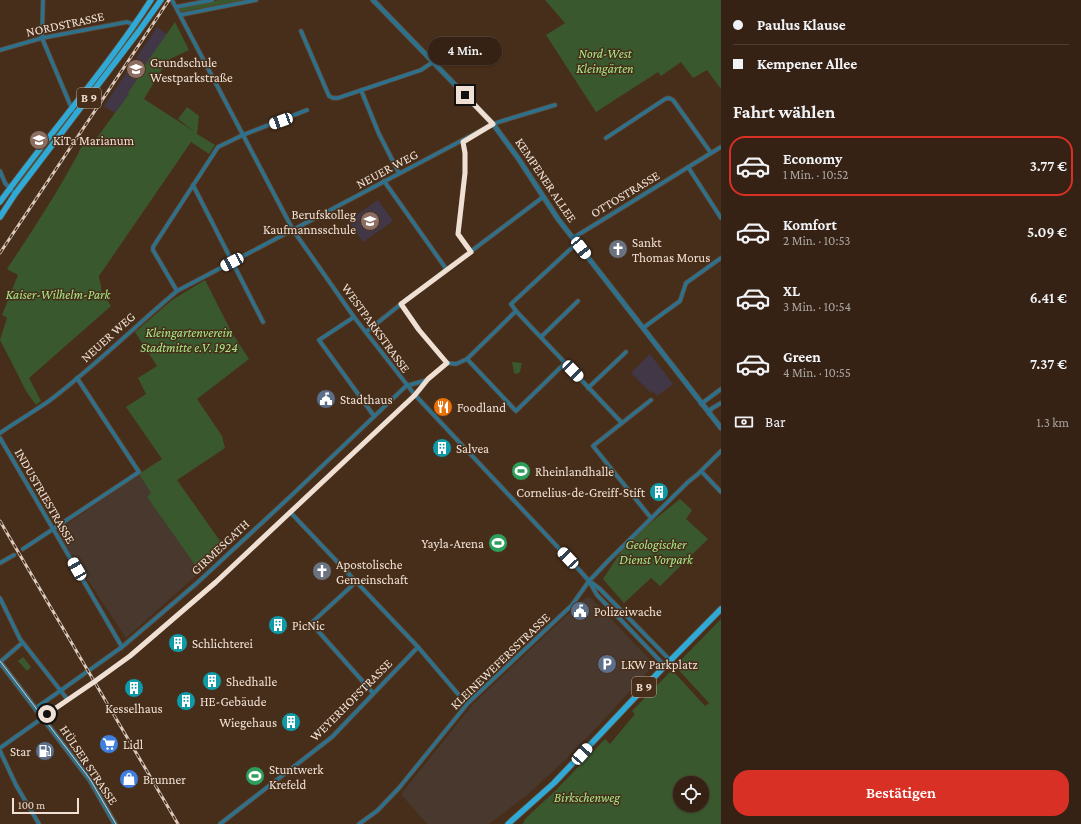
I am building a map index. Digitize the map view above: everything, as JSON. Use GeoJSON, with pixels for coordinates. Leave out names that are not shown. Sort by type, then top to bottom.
{"type":"FeatureCollection","features":[{"type":"Feature","properties":{"kind":"main road","name":"B 9"},"geometry":{"type":"LineString","coordinates":[[0,202],[72,109],[151,0]]}},
{"type":"Feature","properties":{"kind":"main road","name":"B 9"},"geometry":{"type":"LineString","coordinates":[[0,217],[15,194],[161,0]]}},
{"type":"Feature","properties":{"kind":"main road","name":"B 9"},"geometry":{"type":"LineString","coordinates":[[509,824],[554,783],[670,660],[721,609]]}},
{"type":"Feature","properties":{"kind":"street"},"geometry":{"type":"LineString","coordinates":[[43,0],[42,38],[72,109],[76,114]]}},
{"type":"Feature","properties":{"kind":"street","name":"WESTPARKSTRASSE"},"geometry":{"type":"LineString","coordinates":[[172,0],[293,230],[354,317],[406,386],[589,581],[598,595],[665,666]]}},
{"type":"Feature","properties":{"kind":"street"},"geometry":{"type":"LineString","coordinates":[[176,7],[212,0]]}},
{"type":"Feature","properties":{"kind":"street"},"geometry":{"type":"LineString","coordinates":[[180,15],[256,0]]}},
{"type":"Feature","properties":{"kind":"street","name":"KEMPENER ALLEE"},"geometry":{"type":"LineString","coordinates":[[373,0],[493,124],[575,241],[721,428]]}},
{"type":"Feature","properties":{"kind":"street","name":"NORDSTRASSE"},"geometry":{"type":"LineString","coordinates":[[0,50],[42,38],[127,22],[135,24]]}},
{"type":"Feature","properties":{"kind":"street"},"geometry":{"type":"LineString","coordinates":[[301,31],[329,96],[333,98],[338,98],[421,70],[433,62]]}},
{"type":"Feature","properties":{"kind":"street"},"geometry":{"type":"LineString","coordinates":[[361,90],[379,134],[399,174]]}},
{"type":"Feature","properties":{"kind":"street"},"geometry":{"type":"LineString","coordinates":[[606,138],[665,99],[669,98],[673,100],[711,153]]}},
{"type":"Feature","properties":{"kind":"street","name":"NEUER WEG"},"geometry":{"type":"LineString","coordinates":[[0,433],[40,407],[77,378],[139,322],[177,291],[384,181],[463,142],[493,124],[555,105]]}},
{"type":"Feature","properties":{"kind":"street"},"geometry":{"type":"LineString","coordinates":[[177,291],[153,250],[153,247],[218,147],[243,134],[307,110]]}},
{"type":"Feature","properties":{"kind":"street"},"geometry":{"type":"LineString","coordinates":[[463,142],[465,153],[465,173],[458,234],[471,252]]}},
{"type":"Feature","properties":{"kind":"street","name":"OTTOSTRASSE"},"geometry":{"type":"LineString","coordinates":[[516,311],[511,304],[575,241],[688,167],[711,153],[720,150]]}},
{"type":"Feature","properties":{"kind":"street"},"geometry":{"type":"LineString","coordinates":[[688,167],[721,218]]}},
{"type":"Feature","properties":{"kind":"street"},"geometry":{"type":"LineString","coordinates":[[0,170],[5,183],[15,194]]}},
{"type":"Feature","properties":{"kind":"street"},"geometry":{"type":"LineString","coordinates":[[384,181],[447,270]]}},
{"type":"Feature","properties":{"kind":"street"},"geometry":{"type":"LineString","coordinates":[[193,185],[263,322]]}},
{"type":"Feature","properties":{"kind":"street"},"geometry":{"type":"LineString","coordinates":[[366,332],[543,197]]}},
{"type":"Feature","properties":{"kind":"street"},"geometry":{"type":"LineString","coordinates":[[643,328],[680,301],[686,283],[721,258]]}},
{"type":"Feature","properties":{"kind":"street"},"geometry":{"type":"LineString","coordinates":[[541,337],[578,301]]}},
{"type":"Feature","properties":{"kind":"street"},"geometry":{"type":"LineString","coordinates":[[401,304],[419,330],[447,363],[456,364],[467,359],[516,311],[622,423]]}},
{"type":"Feature","properties":{"kind":"street"},"geometry":{"type":"LineString","coordinates":[[354,317],[319,340],[374,416]]}},
{"type":"Feature","properties":{"kind":"street"},"geometry":{"type":"LineString","coordinates":[[588,388],[626,352]]}},
{"type":"Feature","properties":{"kind":"street"},"geometry":{"type":"LineString","coordinates":[[467,359],[516,411],[565,363]]}},
{"type":"Feature","properties":{"kind":"street"},"geometry":{"type":"LineString","coordinates":[[406,386],[428,379],[447,363]]}},
{"type":"Feature","properties":{"kind":"street"},"geometry":{"type":"LineString","coordinates":[[23,549],[139,472],[77,378]]}},
{"type":"Feature","properties":{"kind":"street","name":"GIRMESGATH"},"geometry":{"type":"LineString","coordinates":[[0,748],[130,656],[216,582],[415,395],[428,379]]}},
{"type":"Feature","properties":{"kind":"street","name":"GIRMESGATH"},"geometry":{"type":"LineString","coordinates":[[36,708],[122,647],[197,583],[406,386]]}},
{"type":"Feature","properties":{"kind":"street"},"geometry":{"type":"LineString","coordinates":[[701,404],[721,389]]}},
{"type":"Feature","properties":{"kind":"street"},"geometry":{"type":"LineString","coordinates":[[651,400],[608,432],[593,446],[651,518]]}},
{"type":"Feature","properties":{"kind":"street"},"geometry":{"type":"LineString","coordinates":[[709,414],[711,409],[721,403]]}},
{"type":"Feature","properties":{"kind":"street","name":"INDUSTRIESTRASSE"},"geometry":{"type":"LineString","coordinates":[[0,438],[122,647]]}},
{"type":"Feature","properties":{"kind":"street","name":"KLEINEWEFERSSTRASSE"},"geometry":{"type":"LineString","coordinates":[[359,824],[389,800],[468,703],[572,605],[589,581],[651,518],[721,452]]}},
{"type":"Feature","properties":{"kind":"street"},"geometry":{"type":"LineString","coordinates":[[701,471],[721,492]]}},
{"type":"Feature","properties":{"kind":"street"},"geometry":{"type":"LineString","coordinates":[[291,513],[418,647],[458,694]]}},
{"type":"Feature","properties":{"kind":"street"},"geometry":{"type":"LineString","coordinates":[[0,563],[14,555]]}},
{"type":"Feature","properties":{"kind":"street","name":"WESTPARKSTRASSE"},"geometry":{"type":"LineString","coordinates":[[589,581],[600,589],[670,660]]}},
{"type":"Feature","properties":{"kind":"street"},"geometry":{"type":"LineString","coordinates":[[308,626],[356,582]]}},
{"type":"Feature","properties":{"kind":"street"},"geometry":{"type":"LineString","coordinates":[[0,598],[22,643],[68,700]]}},
{"type":"Feature","properties":{"kind":"street"},"geometry":{"type":"LineString","coordinates":[[311,623],[373,693]]}},
{"type":"Feature","properties":{"kind":"street"},"geometry":{"type":"LineString","coordinates":[[0,662],[22,643]]}},
{"type":"Feature","properties":{"kind":"street","name":"WEYERHOFSTRASSE"},"geometry":{"type":"LineString","coordinates":[[220,824],[332,737],[418,647]]}},
{"type":"Feature","properties":{"kind":"street","name":"HÜLSER STRASSE"},"geometry":{"type":"LineString","coordinates":[[0,662],[90,780],[115,824]]}},
{"type":"Feature","properties":{"kind":"street"},"geometry":{"type":"LineString","coordinates":[[0,751],[16,785],[39,824]]}},
{"type":"Feature","properties":{"kind":"shaded area","name":"Grundschule Westparkstraße"},"geometry":{"type":"Polygon","coordinates":[[[157,27],[167,34],[138,75],[139,76],[128,93],[129,94],[115,113],[104,106],[157,27]]]}},
{"type":"Feature","properties":{"kind":"shaded area","name":"Berufskolleg Kaufmannsschule"},"geometry":{"type":"Polygon","coordinates":[[[378,200],[393,221],[363,242],[348,221],[378,200]]]}},
{"type":"Feature","properties":{"kind":"shaded area"},"geometry":{"type":"Polygon","coordinates":[[[650,354],[673,384],[657,396],[653,391],[651,393],[631,373],[650,354]]]}},
{"type":"Feature","properties":{"kind":"shaded area"},"geometry":{"type":"Polygon","coordinates":[[[139,474],[151,493],[147,497],[200,572],[126,638],[56,532],[139,474]]]}},
{"type":"Feature","properties":{"kind":"shaded area"},"geometry":{"type":"Polygon","coordinates":[[[585,598],[591,598],[652,662],[653,666],[566,759],[527,795],[489,824],[427,824],[401,794],[474,703],[585,598]]]}},
{"type":"Feature","properties":{"kind":"green space"},"geometry":{"type":"Polygon","coordinates":[[[218,0],[244,0],[181,12],[179,8],[218,0]]]}},
{"type":"Feature","properties":{"kind":"green space","name":"Nord-West Kleingärten"},"geometry":{"type":"Polygon","coordinates":[[[545,0],[721,0],[721,89],[707,70],[693,78],[681,62],[661,76],[658,72],[596,112],[546,35],[565,23],[545,0]]]}},
{"type":"Feature","properties":{"kind":"green space","name":"Kaiser-Wilhelm-Park"},"geometry":{"type":"Polygon","coordinates":[[[175,22],[189,50],[170,59],[167,65],[162,69],[144,99],[195,132],[178,119],[187,107],[199,116],[197,134],[215,145],[209,154],[191,142],[99,276],[101,290],[111,306],[29,378],[41,401],[36,405],[26,391],[0,340],[7,318],[2,315],[18,275],[7,269],[57,191],[84,142],[90,147],[129,94],[128,93],[139,76],[138,75],[175,22]]]}},
{"type":"Feature","properties":{"kind":"green space"},"geometry":{"type":"Polygon","coordinates":[[[139,23],[141,25],[77,108],[76,106],[139,23]]]}},
{"type":"Feature","properties":{"kind":"green space"},"geometry":{"type":"Polygon","coordinates":[[[71,114],[72,116],[14,190],[13,189],[71,114]]]}},
{"type":"Feature","properties":{"kind":"green space","name":"Kleingartenverein Stadtmitte e.V. 1924"},"geometry":{"type":"Polygon","coordinates":[[[205,280],[232,333],[249,359],[197,399],[222,436],[225,448],[177,480],[225,548],[200,572],[147,497],[151,493],[139,474],[162,459],[126,407],[146,394],[138,378],[157,366],[135,332],[172,300],[205,280]]]}},
{"type":"Feature","properties":{"kind":"green space"},"geometry":{"type":"Polygon","coordinates":[[[512,362],[522,363],[520,372],[517,374],[514,373],[512,362]]]}},
{"type":"Feature","properties":{"kind":"green space","name":"Geologischer Dienst Vorpark"},"geometry":{"type":"Polygon","coordinates":[[[680,499],[692,510],[686,519],[708,539],[660,586],[651,578],[624,603],[603,579],[628,541],[680,499]]]}},
{"type":"Feature","properties":{"kind":"green space","name":"Birkschenweg"},"geometry":{"type":"Polygon","coordinates":[[[721,619],[721,824],[523,824],[525,819],[557,789],[605,739],[610,744],[635,714],[632,711],[672,670],[705,706],[709,703],[675,666],[721,619]]]}},
{"type":"Feature","properties":{"kind":"green space"},"geometry":{"type":"Polygon","coordinates":[[[23,657],[31,667],[27,671],[18,661],[23,657]]]}},
{"type":"Feature","properties":{"kind":"tram line"},"geometry":{"type":"LineString","coordinates":[[0,661],[90,779],[116,824]]}},
{"type":"Feature","properties":{"kind":"railway"},"geometry":{"type":"LineString","coordinates":[[0,253],[169,0]]}},
{"type":"Feature","properties":{"kind":"railway"},"geometry":{"type":"LineString","coordinates":[[0,521],[178,824]]}},
{"type":"Feature","properties":{"kind":"place","name":"Grundschule Westparkstraße"},"geometry":{"type":"Point","coordinates":[136,69]}},
{"type":"Feature","properties":{"kind":"place","name":"KiTa Marianum"},"geometry":{"type":"Point","coordinates":[39,140]}},
{"type":"Feature","properties":{"kind":"place","name":"Berufskolleg Kaufmannsschule"},"geometry":{"type":"Point","coordinates":[370,221]}},
{"type":"Feature","properties":{"kind":"place","name":"Sankt Thomas Morus"},"geometry":{"type":"Point","coordinates":[618,249]}},
{"type":"Feature","properties":{"kind":"place","name":"Stadthaus"},"geometry":{"type":"Point","coordinates":[326,399]}},
{"type":"Feature","properties":{"kind":"place","name":"Foodland"},"geometry":{"type":"Point","coordinates":[443,407]}},
{"type":"Feature","properties":{"kind":"place","name":"Salvea"},"geometry":{"type":"Point","coordinates":[442,448]}},
{"type":"Feature","properties":{"kind":"place","name":"Rheinlandhalle"},"geometry":{"type":"Point","coordinates":[521,471]}},
{"type":"Feature","properties":{"kind":"place","name":"Cornelius-de-Greiff-Stift"},"geometry":{"type":"Point","coordinates":[659,492]}},
{"type":"Feature","properties":{"kind":"place","name":"Yayla-Arena"},"geometry":{"type":"Point","coordinates":[498,543]}},
{"type":"Feature","properties":{"kind":"place","name":"Apostolische Gemeinschaft"},"geometry":{"type":"Point","coordinates":[322,571]}},
{"type":"Feature","properties":{"kind":"place","name":"Polizeiwache"},"geometry":{"type":"Point","coordinates":[580,611]}},
{"type":"Feature","properties":{"kind":"place","name":"PicNic"},"geometry":{"type":"Point","coordinates":[278,625]}},
{"type":"Feature","properties":{"kind":"place","name":"Schlichterei"},"geometry":{"type":"Point","coordinates":[178,643]}},
{"type":"Feature","properties":{"kind":"place","name":"LKW Parkplatz"},"geometry":{"type":"Point","coordinates":[607,664]}},
{"type":"Feature","properties":{"kind":"place","name":"Shedhalle"},"geometry":{"type":"Point","coordinates":[212,681]}},
{"type":"Feature","properties":{"kind":"place","name":"Kesselhaus"},"geometry":{"type":"Point","coordinates":[134,688]}},
{"type":"Feature","properties":{"kind":"place","name":"HE-Gebäude"},"geometry":{"type":"Point","coordinates":[186,701]}},
{"type":"Feature","properties":{"kind":"place","name":"Wiegehaus"},"geometry":{"type":"Point","coordinates":[291,722]}},
{"type":"Feature","properties":{"kind":"place","name":"Lidl"},"geometry":{"type":"Point","coordinates":[109,744]}},
{"type":"Feature","properties":{"kind":"place","name":"Star"},"geometry":{"type":"Point","coordinates":[45,751]}},
{"type":"Feature","properties":{"kind":"place","name":"Stuntwerk Krefeld"},"geometry":{"type":"Point","coordinates":[255,776]}},
{"type":"Feature","properties":{"kind":"place","name":"Brunner"},"geometry":{"type":"Point","coordinates":[129,779]}},
{"type":"Feature","properties":{"kind":"route"},"geometry":{"type":"LineString","coordinates":[[47,714],[130,656],[216,582],[291,513],[415,395],[428,379],[447,363],[419,330],[401,304],[471,252],[458,234],[465,173],[465,153],[463,142],[493,124],[465,95]]}}]}
